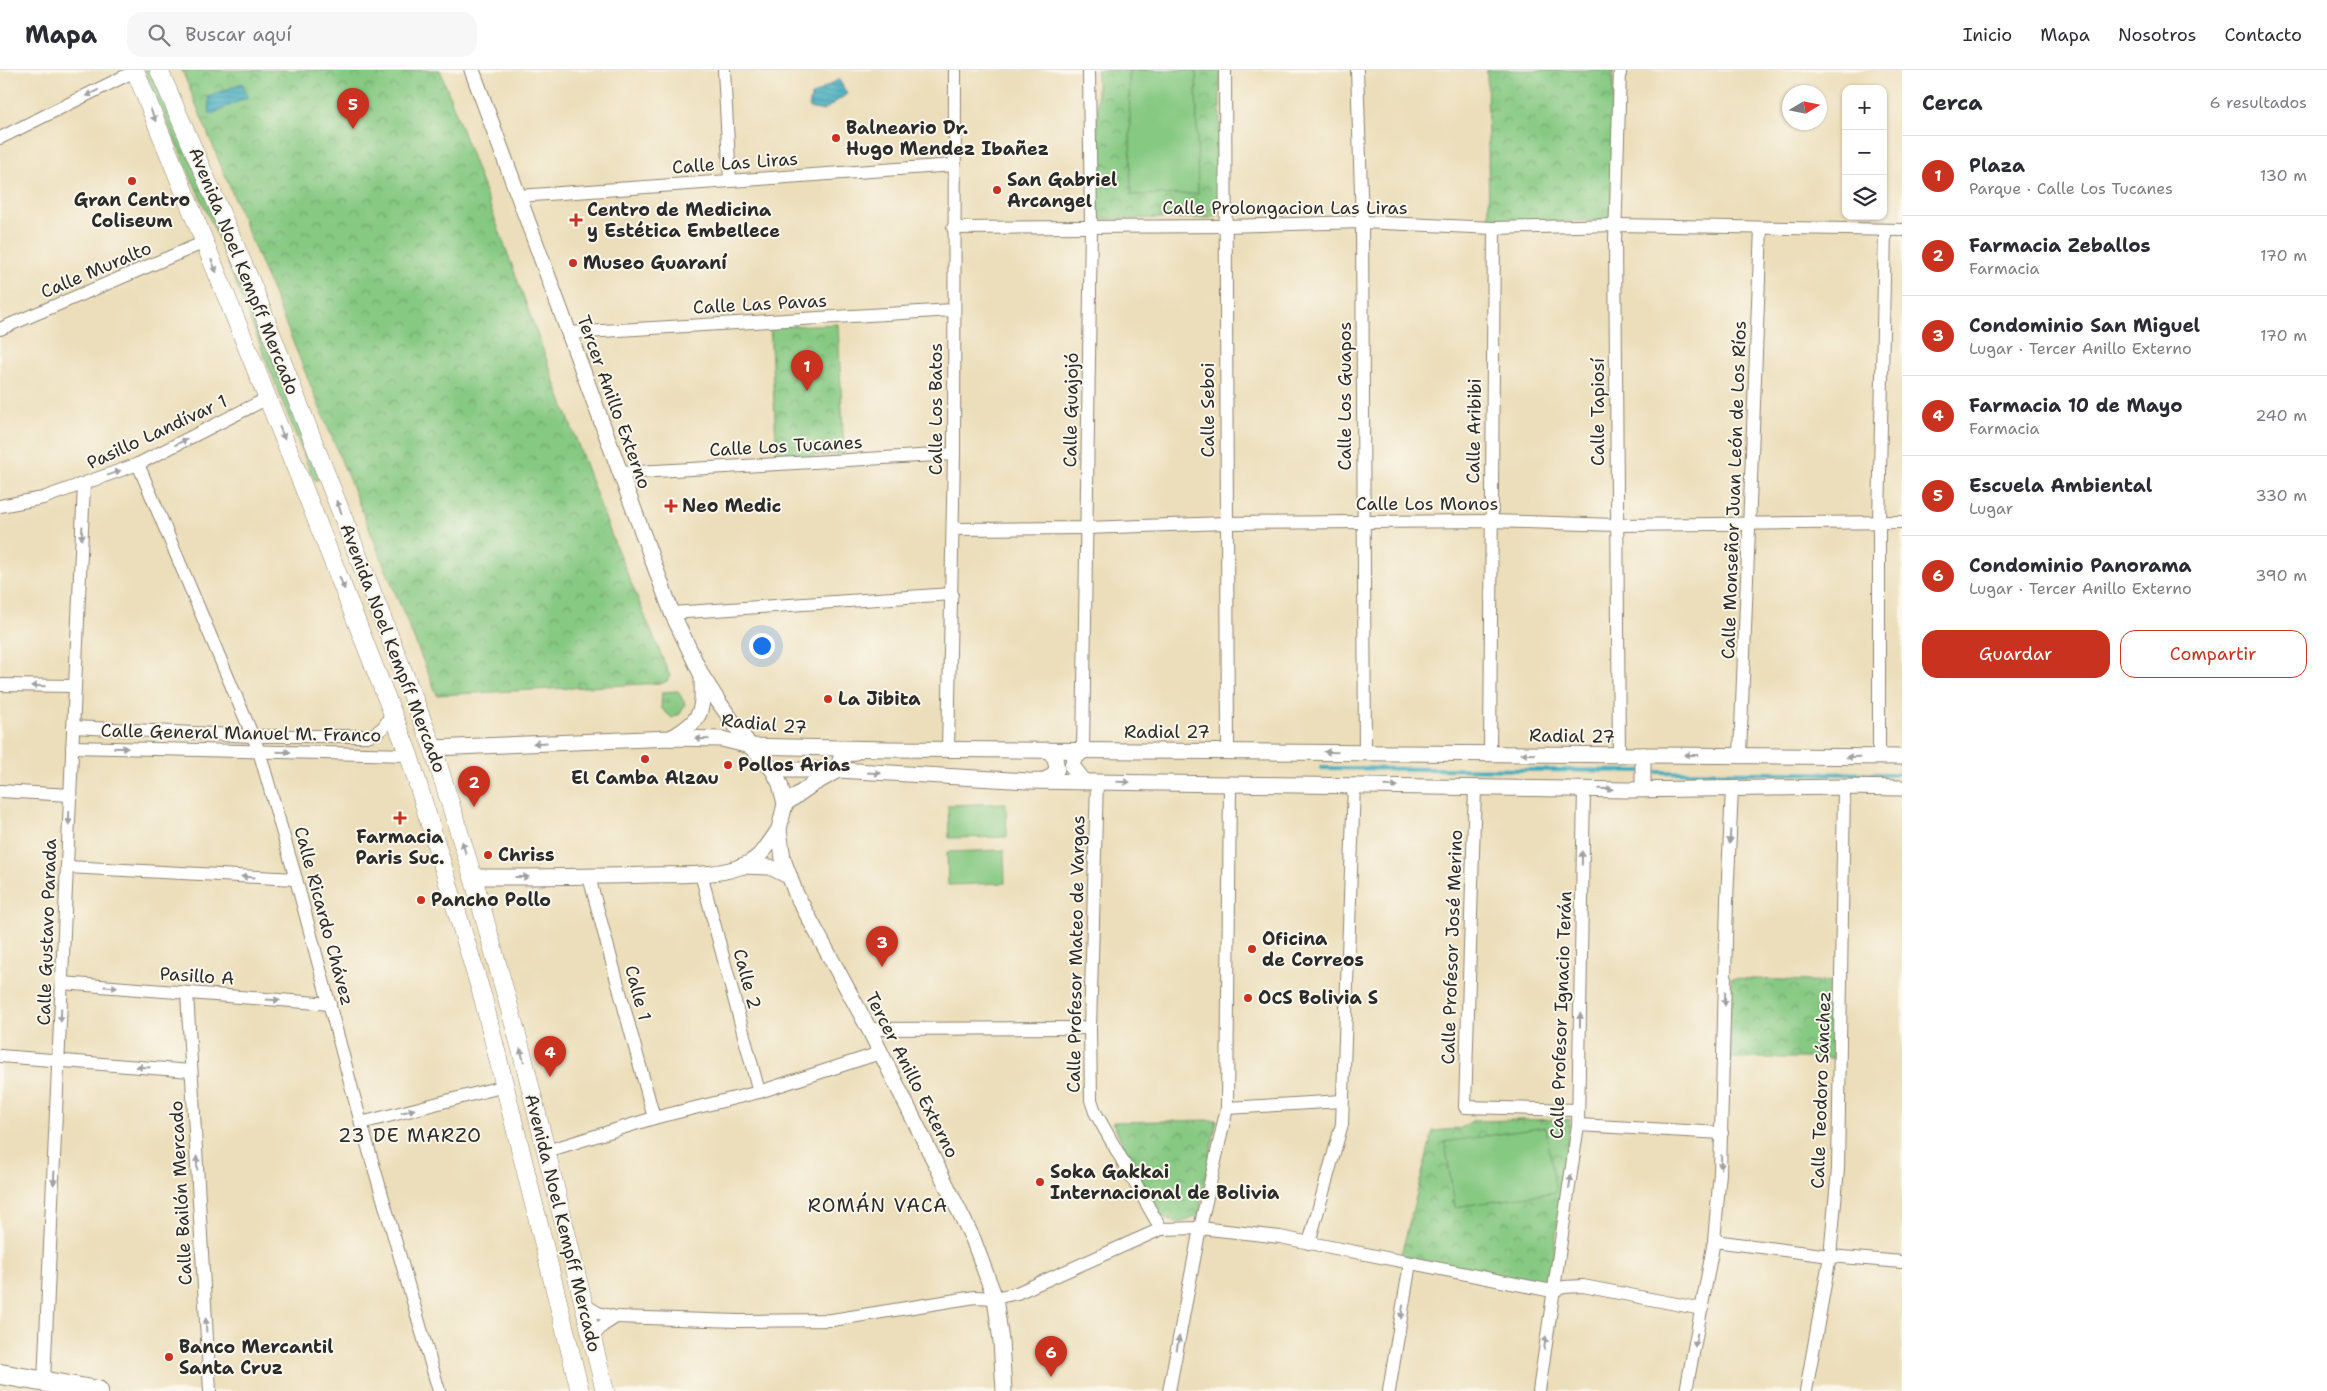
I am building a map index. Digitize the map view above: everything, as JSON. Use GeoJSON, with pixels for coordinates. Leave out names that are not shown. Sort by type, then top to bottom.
{"type":"FeatureCollection","features":[{"type":"Feature","properties":{"kind":"main road","name":"Avenida Noel Kempff Mercado"},"geometry":{"type":"LineString","coordinates":[[135,70],[268,398],[409,755],[483,998],[580,1391]]}},
{"type":"Feature","properties":{"kind":"main road","name":"Avenida Noel Kempff Mercado"},"geometry":{"type":"LineString","coordinates":[[159,70],[252,287],[433,748],[473,877],[547,1151],[591,1340],[605,1391]]}},
{"type":"Feature","properties":{"kind":"main road"},"geometry":{"type":"LineString","coordinates":[[307,496],[330,486]]}},
{"type":"Feature","properties":{"kind":"main road"},"geometry":{"type":"LineString","coordinates":[[466,942],[489,936]]}},
{"type":"Feature","properties":{"kind":"main road"},"geometry":{"type":"LineString","coordinates":[[0,1374],[38,1386]]}},
{"type":"Feature","properties":{"kind":"main road"},"geometry":{"type":"LineString","coordinates":[[0,1386],[38,1386],[98,1391]]}},
{"type":"Feature","properties":{"kind":"street"},"geometry":{"type":"LineString","coordinates":[[0,138],[135,70]]}},
{"type":"Feature","properties":{"kind":"street","name":"Tercer Anillo Externo"},"geometry":{"type":"LineString","coordinates":[[472,70],[672,613],[702,676],[750,746],[772,770],[780,784],[785,804],[779,829],[783,859],[796,894],[869,1029],[973,1239],[995,1298],[1001,1341],[1004,1391]]}},
{"type":"Feature","properties":{"kind":"street"},"geometry":{"type":"LineString","coordinates":[[724,70],[730,181]]}},
{"type":"Feature","properties":{"kind":"street","name":"Calle Los Batos"},"geometry":{"type":"LineString","coordinates":[[948,749],[954,454],[953,228],[955,70]]}},
{"type":"Feature","properties":{"kind":"street","name":"Calle Guajojó"},"geometry":{"type":"LineString","coordinates":[[1083,751],[1091,226],[1089,70]]}},
{"type":"Feature","properties":{"kind":"street","name":"Calle Seboi"},"geometry":{"type":"LineString","coordinates":[[1225,70],[1228,751]]}},
{"type":"Feature","properties":{"kind":"street","name":"Calle Los Guapos"},"geometry":{"type":"LineString","coordinates":[[1357,70],[1362,222],[1365,752]]}},
{"type":"Feature","properties":{"kind":"street","name":"Calle Tapiosí"},"geometry":{"type":"LineString","coordinates":[[1619,755],[1616,525],[1616,224],[1620,70]]}},
{"type":"Feature","properties":{"kind":"street","name":"Calle Las Liras"},"geometry":{"type":"LineString","coordinates":[[519,196],[954,165]]}},
{"type":"Feature","properties":{"kind":"street","name":"Calle Prolongacion Las Liras"},"geometry":{"type":"LineString","coordinates":[[953,228],[1225,226],[1362,222],[1494,228],[1616,224],[1902,230]]}},
{"type":"Feature","properties":{"kind":"street","name":"Calle Aribibi"},"geometry":{"type":"LineString","coordinates":[[1490,753],[1494,228]]}},
{"type":"Feature","properties":{"kind":"street","name":"Calle Monseñor Juan León de Los Ríos"},"geometry":{"type":"LineString","coordinates":[[1740,754],[1761,228]]}},
{"type":"Feature","properties":{"kind":"street"},"geometry":{"type":"LineString","coordinates":[[1879,756],[1879,523],[1886,230]]}},
{"type":"Feature","properties":{"kind":"street","name":"Calle Muralto"},"geometry":{"type":"LineString","coordinates":[[0,329],[205,242]]}},
{"type":"Feature","properties":{"kind":"street","name":"Calle Las Pavas"},"geometry":{"type":"LineString","coordinates":[[570,333],[953,310]]}},
{"type":"Feature","properties":{"kind":"street","name":"Pasillo Landívar 1"},"geometry":{"type":"LineString","coordinates":[[0,506],[43,498],[138,464],[268,398]]}},
{"type":"Feature","properties":{"kind":"street","name":"Calle Los Tucanes"},"geometry":{"type":"LineString","coordinates":[[620,473],[954,454]]}},
{"type":"Feature","properties":{"kind":"street","name":"Calle Ricardo Chávez"},"geometry":{"type":"LineString","coordinates":[[138,464],[259,752],[296,879],[361,1124],[439,1391]]}},
{"type":"Feature","properties":{"kind":"street","name":"Calle Gustavo Parada"},"geometry":{"type":"LineString","coordinates":[[38,1386],[59,1060],[84,484]]}},
{"type":"Feature","properties":{"kind":"street","name":"Calle Los Monos"},"geometry":{"type":"LineString","coordinates":[[953,530],[1226,523],[1491,521],[1616,525],[1902,522]]}},
{"type":"Feature","properties":{"kind":"street"},"geometry":{"type":"LineString","coordinates":[[672,613],[952,594]]}},
{"type":"Feature","properties":{"kind":"street"},"geometry":{"type":"LineString","coordinates":[[671,738],[689,728],[703,706],[702,676]]}},
{"type":"Feature","properties":{"kind":"street"},"geometry":{"type":"LineString","coordinates":[[0,685],[75,686]]}},
{"type":"Feature","properties":{"kind":"street","name":"Calle General Manuel M. Franco"},"geometry":{"type":"LineString","coordinates":[[73,727],[253,736],[367,736],[378,733],[386,725],[392,710]]}},
{"type":"Feature","properties":{"kind":"street","name":"Radial 27"},"geometry":{"type":"LineString","coordinates":[[433,748],[671,738],[722,739],[750,746],[868,749],[1490,753],[1619,755],[1642,758],[1740,754],[1902,757]]}},
{"type":"Feature","properties":{"kind":"street","name":"Calle General Manuel M. Franco"},"geometry":{"type":"LineString","coordinates":[[72,747],[409,755]]}},
{"type":"Feature","properties":{"kind":"street"},"geometry":{"type":"LineString","coordinates":[[785,804],[810,786],[838,770],[841,757],[868,749]]}},
{"type":"Feature","properties":{"kind":"street"},"geometry":{"type":"LineString","coordinates":[[1043,782],[1052,776],[1057,769],[1055,758],[1048,750]]}},
{"type":"Feature","properties":{"kind":"street"},"geometry":{"type":"LineString","coordinates":[[1083,751],[1074,759],[1072,766],[1090,781]]}},
{"type":"Feature","properties":{"kind":"street"},"geometry":{"type":"LineString","coordinates":[[1642,758],[1643,785]]}},
{"type":"Feature","properties":{"kind":"street"},"geometry":{"type":"LineString","coordinates":[[772,770],[838,770],[1043,782],[1090,781],[1475,788],[1584,788],[1643,785],[1732,788],[1902,788]]}},
{"type":"Feature","properties":{"kind":"street","name":"Calle Profesor Mateo de Vargas"},"geometry":{"type":"LineString","coordinates":[[1090,781],[1091,1100],[1095,1112],[1161,1229]]}},
{"type":"Feature","properties":{"kind":"street"},"geometry":{"type":"LineString","coordinates":[[1169,1391],[1200,1228],[1227,1108],[1230,783]]}},
{"type":"Feature","properties":{"kind":"street"},"geometry":{"type":"LineString","coordinates":[[1309,1243],[1342,1124],[1354,785]]}},
{"type":"Feature","properties":{"kind":"street","name":"Calle Teodoro Sánchez"},"geometry":{"type":"LineString","coordinates":[[1806,1391],[1830,1256],[1838,1170],[1844,787]]}},
{"type":"Feature","properties":{"kind":"street","name":"Calle Profesor José Merino"},"geometry":{"type":"LineString","coordinates":[[1475,788],[1465,1107],[1578,1110]]}},
{"type":"Feature","properties":{"kind":"street","name":"Calle Profesor Ignacio Terán"},"geometry":{"type":"LineString","coordinates":[[1539,1391],[1552,1291],[1578,1125],[1584,788]]}},
{"type":"Feature","properties":{"kind":"street"},"geometry":{"type":"LineString","coordinates":[[1686,1391],[1714,1240],[1722,1133],[1727,901],[1732,788]]}},
{"type":"Feature","properties":{"kind":"street"},"geometry":{"type":"LineString","coordinates":[[0,791],[70,795]]}},
{"type":"Feature","properties":{"kind":"street"},"geometry":{"type":"LineString","coordinates":[[473,877],[589,877],[701,874],[741,866],[750,862],[765,850],[779,829]]}},
{"type":"Feature","properties":{"kind":"street"},"geometry":{"type":"LineString","coordinates":[[67,866],[296,879]]}},
{"type":"Feature","properties":{"kind":"street"},"geometry":{"type":"LineString","coordinates":[[741,866],[770,867],[790,877]]}},
{"type":"Feature","properties":{"kind":"street","name":"Calle 2"},"geometry":{"type":"LineString","coordinates":[[701,874],[758,1092]]}},
{"type":"Feature","properties":{"kind":"street","name":"Calle 1"},"geometry":{"type":"LineString","coordinates":[[589,877],[654,1118]]}},
{"type":"Feature","properties":{"kind":"street","name":"Pasillo A"},"geometry":{"type":"LineString","coordinates":[[62,983],[330,1004]]}},
{"type":"Feature","properties":{"kind":"street","name":"Calle Bailón Mercado"},"geometry":{"type":"LineString","coordinates":[[187,993],[210,1391]]}},
{"type":"Feature","properties":{"kind":"street"},"geometry":{"type":"LineString","coordinates":[[869,1029],[1090,1028]]}},
{"type":"Feature","properties":{"kind":"street"},"geometry":{"type":"LineString","coordinates":[[547,1151],[654,1118],[758,1092],[880,1052]]}},
{"type":"Feature","properties":{"kind":"street"},"geometry":{"type":"LineString","coordinates":[[0,1056],[192,1071]]}},
{"type":"Feature","properties":{"kind":"street"},"geometry":{"type":"LineString","coordinates":[[361,1124],[505,1086]]}},
{"type":"Feature","properties":{"kind":"street"},"geometry":{"type":"LineString","coordinates":[[1227,1108],[1342,1101]]}},
{"type":"Feature","properties":{"kind":"street"},"geometry":{"type":"LineString","coordinates":[[1578,1125],[1722,1133]]}},
{"type":"Feature","properties":{"kind":"street"},"geometry":{"type":"LineString","coordinates":[[583,1304],[598,1313],[616,1316],[738,1321],[832,1320],[975,1296],[995,1298],[1017,1293],[1161,1229],[1200,1228],[1309,1243],[1552,1291],[1564,1287],[1583,1286],[1702,1309]]}},
{"type":"Feature","properties":{"kind":"street"},"geometry":{"type":"LineString","coordinates":[[1714,1240],[1830,1256],[1902,1262]]}},
{"type":"Feature","properties":{"kind":"street"},"geometry":{"type":"LineString","coordinates":[[1389,1391],[1410,1264]]}},
{"type":"Feature","properties":{"kind":"street"},"geometry":{"type":"LineString","coordinates":[[591,1340],[602,1326],[616,1316]]}},
{"type":"Feature","properties":{"kind":"green space"},"geometry":{"type":"Polygon","coordinates":[[[144,70],[152,70],[196,171],[279,375],[319,478],[318,480],[315,480],[310,471],[216,233],[144,70]]]}},
{"type":"Feature","properties":{"kind":"green space"},"geometry":{"type":"Polygon","coordinates":[[[182,70],[440,70],[612,537],[670,676],[667,681],[663,683],[437,695],[182,70]]]}},
{"type":"Feature","properties":{"kind":"green space"},"geometry":{"type":"Polygon","coordinates":[[[1097,70],[1220,70],[1220,209],[1216,215],[1210,218],[1104,219],[1098,215],[1097,70]]]}},
{"type":"Feature","properties":{"kind":"green space"},"geometry":{"type":"Polygon","coordinates":[[[1129,70],[1196,70],[1198,194],[1131,195],[1129,70]]]}},
{"type":"Feature","properties":{"kind":"green space"},"geometry":{"type":"Polygon","coordinates":[[[1487,70],[1613,70],[1615,215],[1610,220],[1489,224],[1487,70]]]}},
{"type":"Feature","properties":{"kind":"green space"},"geometry":{"type":"Polygon","coordinates":[[[838,324],[844,454],[777,458],[770,327],[838,324]]]}},
{"type":"Feature","properties":{"kind":"green space"},"geometry":{"type":"Polygon","coordinates":[[[678,691],[685,704],[680,714],[672,718],[661,708],[662,692],[678,691]]]}},
{"type":"Feature","properties":{"kind":"green space"},"geometry":{"type":"Polygon","coordinates":[[[1006,803],[1007,837],[949,838],[948,805],[1006,803]]]}},
{"type":"Feature","properties":{"kind":"green space"},"geometry":{"type":"Polygon","coordinates":[[[1004,850],[1005,883],[948,885],[947,852],[1004,850]]]}},
{"type":"Feature","properties":{"kind":"green space"},"geometry":{"type":"Polygon","coordinates":[[[1731,978],[1834,982],[1834,1058],[1730,1058],[1731,978]]]}},
{"type":"Feature","properties":{"kind":"green space"},"geometry":{"type":"Polygon","coordinates":[[[1570,1119],[1567,1157],[1553,1258],[1550,1269],[1536,1285],[1401,1255],[1433,1131],[1459,1129],[1472,1121],[1570,1119]]]}},
{"type":"Feature","properties":{"kind":"green space"},"geometry":{"type":"Polygon","coordinates":[[[1217,1120],[1199,1214],[1189,1220],[1179,1222],[1164,1218],[1159,1215],[1112,1122],[1217,1120]]]}},
{"type":"Feature","properties":{"kind":"green space"},"geometry":{"type":"Polygon","coordinates":[[[1546,1127],[1556,1192],[1455,1207],[1445,1142],[1546,1127]]]}},
{"type":"Feature","properties":{"kind":"water"},"geometry":{"type":"Polygon","coordinates":[[[839,79],[847,94],[823,111],[809,108],[811,96],[839,79]]]}},
{"type":"Feature","properties":{"kind":"water"},"geometry":{"type":"Polygon","coordinates":[[[242,83],[248,97],[210,115],[208,97],[242,83]]]}},
{"type":"Feature","properties":{"kind":"waterway"},"geometry":{"type":"LineString","coordinates":[[1321,768],[1641,771]]}},
{"type":"Feature","properties":{"kind":"waterway"},"geometry":{"type":"LineString","coordinates":[[1648,772],[1902,774]]}},
{"type":"Feature","properties":{"kind":"place","name":"Escuela Ambiental"},"geometry":{"type":"Point","coordinates":[353,129]}},
{"type":"Feature","properties":{"kind":"place","name":"Balneario Dr. Hugo Mendez Ibañez"},"geometry":{"type":"Point","coordinates":[836,138]}},
{"type":"Feature","properties":{"kind":"place","name":"Gran Centro Coliseum"},"geometry":{"type":"Point","coordinates":[132,181]}},
{"type":"Feature","properties":{"kind":"place","name":"San Gabriel Arcangel"},"geometry":{"type":"Point","coordinates":[997,190]}},
{"type":"Feature","properties":{"kind":"place","name":"Centro de Medicina y Estética Embellece"},"geometry":{"type":"Point","coordinates":[576,220]}},
{"type":"Feature","properties":{"kind":"place","name":"Museo Guaraní"},"geometry":{"type":"Point","coordinates":[573,263]}},
{"type":"Feature","properties":{"kind":"place","name":"Plaza"},"geometry":{"type":"Point","coordinates":[807,391]}},
{"type":"Feature","properties":{"kind":"place","name":"Neo Medic"},"geometry":{"type":"Point","coordinates":[671,506]}},
{"type":"Feature","properties":{"kind":"place","name":"La Jibita"},"geometry":{"type":"Point","coordinates":[828,699]}},
{"type":"Feature","properties":{"kind":"place","name":"El Camba Alzau"},"geometry":{"type":"Point","coordinates":[645,759]}},
{"type":"Feature","properties":{"kind":"place","name":"Pollos Arias"},"geometry":{"type":"Point","coordinates":[728,765]}},
{"type":"Feature","properties":{"kind":"place","name":"Farmacia Zeballos"},"geometry":{"type":"Point","coordinates":[474,807]}},
{"type":"Feature","properties":{"kind":"place","name":"Farmacia Paris Suc."},"geometry":{"type":"Point","coordinates":[400,818]}},
{"type":"Feature","properties":{"kind":"place","name":"Chriss"},"geometry":{"type":"Point","coordinates":[488,855]}},
{"type":"Feature","properties":{"kind":"place","name":"Pancho Pollo"},"geometry":{"type":"Point","coordinates":[421,900]}},
{"type":"Feature","properties":{"kind":"place","name":"Oficina de Correos"},"geometry":{"type":"Point","coordinates":[1252,949]}},
{"type":"Feature","properties":{"kind":"place","name":"Condominio San Miguel"},"geometry":{"type":"Point","coordinates":[882,967]}},
{"type":"Feature","properties":{"kind":"place","name":"OCS Bolivia S"},"geometry":{"type":"Point","coordinates":[1248,998]}},
{"type":"Feature","properties":{"kind":"place","name":"Farmacia 10 de Mayo"},"geometry":{"type":"Point","coordinates":[550,1077]}},
{"type":"Feature","properties":{"kind":"place","name":"Soka Gakkai Internacional de Bolivia"},"geometry":{"type":"Point","coordinates":[1040,1182]}},
{"type":"Feature","properties":{"kind":"place","name":"Banco Mercantil Santa Cruz"},"geometry":{"type":"Point","coordinates":[169,1357]}},
{"type":"Feature","properties":{"kind":"place","name":"Condominio Panorama"},"geometry":{"type":"Point","coordinates":[1051,1377]}},
{"type":"Feature","properties":{"kind":"district","name":"23 DE MARZO"},"geometry":{"type":"Point","coordinates":[410,1135]}},
{"type":"Feature","properties":{"kind":"district","name":"ROMÁN VACA"},"geometry":{"type":"Point","coordinates":[878,1205]}}]}
